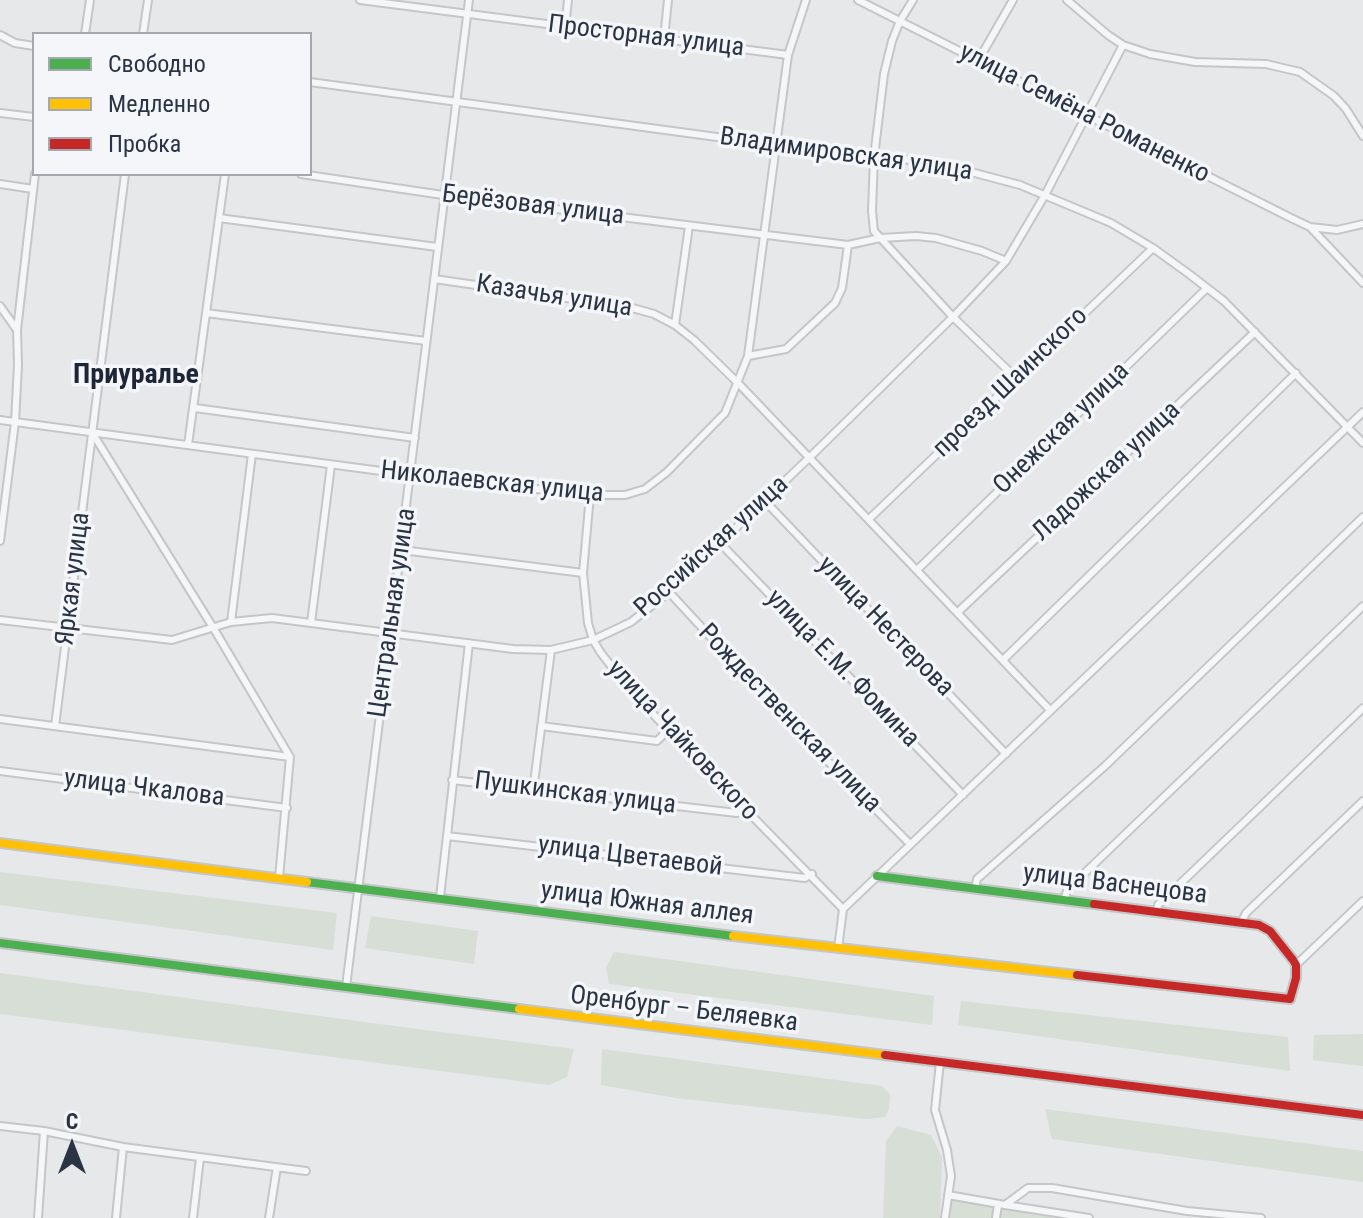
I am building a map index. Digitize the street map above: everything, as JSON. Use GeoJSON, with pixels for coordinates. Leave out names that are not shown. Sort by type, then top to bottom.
{"type":"FeatureCollection","features":[{"type":"Feature","properties":{"kind":"street"},"geometry":{"type":"LineString","coordinates":[[85,32],[90,0]]}},
{"type":"Feature","properties":{"kind":"street"},"geometry":{"type":"LineString","coordinates":[[143,32],[148,0]]}},
{"type":"Feature","properties":{"kind":"street","name":"Просторная улица"},"geometry":{"type":"LineString","coordinates":[[360,0],[788,55]]}},
{"type":"Feature","properties":{"kind":"street","name":"Центральная улица"},"geometry":{"type":"LineString","coordinates":[[346,987],[469,0]]}},
{"type":"Feature","properties":{"kind":"street"},"geometry":{"type":"LineString","coordinates":[[565,27],[568,0]]}},
{"type":"Feature","properties":{"kind":"street"},"geometry":{"type":"LineString","coordinates":[[664,39],[668,0]]}},
{"type":"Feature","properties":{"kind":"street","name":"Николаевская улица"},"geometry":{"type":"LineString","coordinates":[[0,420],[331,465],[590,495],[625,495],[645,489],[706,435],[725,413],[739,384],[748,356],[788,55],[806,0]]}},
{"type":"Feature","properties":{"kind":"street","name":"улица Семёна Романенко"},"geometry":{"type":"LineString","coordinates":[[858,0],[1310,227],[1363,283]]}},
{"type":"Feature","properties":{"kind":"street"},"geometry":{"type":"LineString","coordinates":[[913,0],[892,41],[884,74],[874,157],[873,225],[880,238],[953,317],[1016,378]]}},
{"type":"Feature","properties":{"kind":"street"},"geometry":{"type":"LineString","coordinates":[[978,61],[1013,0]]}},
{"type":"Feature","properties":{"kind":"street"},"geometry":{"type":"LineString","coordinates":[[1067,0],[1123,45],[1177,60],[1266,64],[1300,72],[1334,96],[1363,136]]}},
{"type":"Feature","properties":{"kind":"street"},"geometry":{"type":"LineString","coordinates":[[0,35],[15,43],[32,46]]}},
{"type":"Feature","properties":{"kind":"street","name":"Российская улица"},"geometry":{"type":"LineString","coordinates":[[0,620],[172,640],[231,622],[272,618],[513,649],[551,650],[593,640],[631,622],[669,592],[810,457],[1006,261],[1045,195],[1123,45]]}},
{"type":"Feature","properties":{"kind":"street","name":"Владимировская улица"},"geometry":{"type":"LineString","coordinates":[[312,82],[776,145],[937,163],[966,169],[1045,195],[1111,223],[1153,248],[1207,288],[1255,332],[1363,443]]}},
{"type":"Feature","properties":{"kind":"street"},"geometry":{"type":"LineString","coordinates":[[0,113],[32,117]]}},
{"type":"Feature","properties":{"kind":"street"},"geometry":{"type":"LineString","coordinates":[[0,541],[15,422],[17,330],[35,176]]}},
{"type":"Feature","properties":{"kind":"street","name":"Яркая улица"},"geometry":{"type":"LineString","coordinates":[[55,726],[125,176]]}},
{"type":"Feature","properties":{"kind":"street"},"geometry":{"type":"LineString","coordinates":[[188,445],[225,176]]}},
{"type":"Feature","properties":{"kind":"street","name":"Берёзовая улица"},"geometry":{"type":"LineString","coordinates":[[312,176],[848,245],[880,238],[936,238],[1006,261]]}},
{"type":"Feature","properties":{"kind":"street"},"geometry":{"type":"LineString","coordinates":[[0,184],[33,189]]}},
{"type":"Feature","properties":{"kind":"street"},"geometry":{"type":"LineString","coordinates":[[219,218],[437,247]]}},
{"type":"Feature","properties":{"kind":"street","name":"улица Семёна Романенко"},"geometry":{"type":"LineString","coordinates":[[1310,227],[1337,230],[1363,224]]}},
{"type":"Feature","properties":{"kind":"street"},"geometry":{"type":"LineString","coordinates":[[675,325],[689,226]]}},
{"type":"Feature","properties":{"kind":"street"},"geometry":{"type":"LineString","coordinates":[[748,356],[786,349],[835,303],[842,288],[848,245]]}},
{"type":"Feature","properties":{"kind":"street","name":"проезд Шаинского"},"geometry":{"type":"LineString","coordinates":[[869,519],[1153,248]]}},
{"type":"Feature","properties":{"kind":"street","name":"Казачья улица"},"geometry":{"type":"LineString","coordinates":[[434,279],[629,307],[654,314],[694,340],[810,457]]}},
{"type":"Feature","properties":{"kind":"street","name":"Онежская улица"},"geometry":{"type":"LineString","coordinates":[[917,570],[1207,288]]}},
{"type":"Feature","properties":{"kind":"street"},"geometry":{"type":"LineString","coordinates":[[0,306],[17,330]]}},
{"type":"Feature","properties":{"kind":"street"},"geometry":{"type":"LineString","coordinates":[[206,313],[426,341]]}},
{"type":"Feature","properties":{"kind":"street","name":"Ладожская улица"},"geometry":{"type":"LineString","coordinates":[[958,612],[1255,332]]}},
{"type":"Feature","properties":{"kind":"street"},"geometry":{"type":"LineString","coordinates":[[1003,660],[1296,373]]}},
{"type":"Feature","properties":{"kind":"street"},"geometry":{"type":"LineString","coordinates":[[195,408],[415,438]]}},
{"type":"Feature","properties":{"kind":"street"},"geometry":{"type":"LineString","coordinates":[[838,949],[843,909],[1363,412]]}},
{"type":"Feature","properties":{"kind":"street"},"geometry":{"type":"LineString","coordinates":[[92,433],[290,757],[279,878]]}},
{"type":"Feature","properties":{"kind":"street"},"geometry":{"type":"LineString","coordinates":[[231,622],[252,454]]}},
{"type":"Feature","properties":{"kind":"street"},"geometry":{"type":"LineString","coordinates":[[810,457],[1050,710]]}},
{"type":"Feature","properties":{"kind":"street"},"geometry":{"type":"LineString","coordinates":[[311,623],[331,465]]}},
{"type":"Feature","properties":{"kind":"street","name":"улица Чайковского"},"geometry":{"type":"LineString","coordinates":[[590,495],[583,573],[588,623],[593,640],[625,684],[843,909]]}},
{"type":"Feature","properties":{"kind":"street","name":"улица Нестерова"},"geometry":{"type":"LineString","coordinates":[[764,500],[1006,754]]}},
{"type":"Feature","properties":{"kind":"street"},"geometry":{"type":"LineString","coordinates":[[975,888],[977,879],[1105,766],[1363,517]]}},
{"type":"Feature","properties":{"kind":"street","name":"улица Е.М. Фомина"},"geometry":{"type":"LineString","coordinates":[[720,543],[963,795]]}},
{"type":"Feature","properties":{"kind":"street"},"geometry":{"type":"LineString","coordinates":[[402,550],[583,573]]}},
{"type":"Feature","properties":{"kind":"street","name":"Рождественская улица"},"geometry":{"type":"LineString","coordinates":[[669,592],[787,720],[910,844]]}},
{"type":"Feature","properties":{"kind":"street"},"geometry":{"type":"LineString","coordinates":[[1065,899],[1067,890],[1363,606]]}},
{"type":"Feature","properties":{"kind":"street"},"geometry":{"type":"LineString","coordinates":[[440,897],[469,643]]}},
{"type":"Feature","properties":{"kind":"street"},"geometry":{"type":"LineString","coordinates":[[533,791],[551,650]]}},
{"type":"Feature","properties":{"kind":"street"},"geometry":{"type":"LineString","coordinates":[[1157,911],[1158,905],[1363,708]]}},
{"type":"Feature","properties":{"kind":"street"},"geometry":{"type":"LineString","coordinates":[[0,719],[290,757]]}},
{"type":"Feature","properties":{"kind":"street"},"geometry":{"type":"LineString","coordinates":[[541,726],[657,741],[668,730]]}},
{"type":"Feature","properties":{"kind":"street","name":"улица Чкалова"},"geometry":{"type":"LineString","coordinates":[[0,771],[287,808]]}},
{"type":"Feature","properties":{"kind":"street","name":"Пушкинская улица"},"geometry":{"type":"LineString","coordinates":[[452,780],[737,813],[744,810]]}},
{"type":"Feature","properties":{"kind":"street"},"geometry":{"type":"LineString","coordinates":[[1242,921],[1246,913],[1363,801]]}},
{"type":"Feature","properties":{"kind":"street","name":"улица Цветаевой"},"geometry":{"type":"LineString","coordinates":[[447,836],[805,878],[812,874]]}},
{"type":"Feature","properties":{"kind":"street","name":"улица Южная аллея"},"geometry":{"type":"LineString","coordinates":[[0,843],[838,949],[1290,999],[1296,965]]}},
{"type":"Feature","properties":{"kind":"street","name":"улица Васнецова"},"geometry":{"type":"LineString","coordinates":[[877,876],[1242,921],[1270,931],[1296,965]]}},
{"type":"Feature","properties":{"kind":"street"},"geometry":{"type":"LineString","coordinates":[[1296,965],[1363,901]]}},
{"type":"Feature","properties":{"kind":"street","name":"Оренбург – Беляевка"},"geometry":{"type":"LineString","coordinates":[[0,943],[1363,1115]]}},
{"type":"Feature","properties":{"kind":"street"},"geometry":{"type":"LineString","coordinates":[[940,1062],[935,1110],[951,1176],[945,1218]]}},
{"type":"Feature","properties":{"kind":"street"},"geometry":{"type":"LineString","coordinates":[[0,1126],[44,1131],[123,1147],[306,1171]]}},
{"type":"Feature","properties":{"kind":"street"},"geometry":{"type":"LineString","coordinates":[[38,1218],[44,1131]]}},
{"type":"Feature","properties":{"kind":"street"},"geometry":{"type":"LineString","coordinates":[[116,1218],[123,1147]]}},
{"type":"Feature","properties":{"kind":"street"},"geometry":{"type":"LineString","coordinates":[[193,1218],[200,1158]]}},
{"type":"Feature","properties":{"kind":"street"},"geometry":{"type":"LineString","coordinates":[[269,1218],[277,1167]]}},
{"type":"Feature","properties":{"kind":"street"},"geometry":{"type":"LineString","coordinates":[[996,1218],[1002,1205],[1028,1188],[1052,1188],[1187,1211],[1261,1218]]}},
{"type":"Feature","properties":{"kind":"street"},"geometry":{"type":"LineString","coordinates":[[948,1195],[1089,1218]]}},
{"type":"Feature","properties":{"kind":"shaded area"},"geometry":{"type":"Polygon","coordinates":[[[0,872],[337,913],[333,950],[0,905],[0,872]]]}},
{"type":"Feature","properties":{"kind":"shaded area"},"geometry":{"type":"Polygon","coordinates":[[[371,916],[478,931],[474,964],[365,948],[371,916]]]}},
{"type":"Feature","properties":{"kind":"shaded area"},"geometry":{"type":"Polygon","coordinates":[[[614,952],[934,996],[932,1025],[609,984],[606,967],[614,952]]]}},
{"type":"Feature","properties":{"kind":"shaded area"},"geometry":{"type":"Polygon","coordinates":[[[0,973],[574,1049],[567,1077],[549,1085],[0,1014],[0,973]]]}},
{"type":"Feature","properties":{"kind":"shaded area"},"geometry":{"type":"Polygon","coordinates":[[[961,1001],[1288,1037],[1290,1071],[958,1025],[961,1001]]]}},
{"type":"Feature","properties":{"kind":"shaded area"},"geometry":{"type":"Polygon","coordinates":[[[1363,1034],[1363,1066],[1313,1060],[1314,1035],[1363,1034]]]}},
{"type":"Feature","properties":{"kind":"shaded area"},"geometry":{"type":"Polygon","coordinates":[[[602,1049],[882,1086],[890,1094],[889,1109],[885,1117],[867,1119],[676,1098],[601,1085],[602,1049]]]}},
{"type":"Feature","properties":{"kind":"shaded area"},"geometry":{"type":"Polygon","coordinates":[[[1045,1109],[1363,1151],[1363,1182],[1052,1139],[1045,1109]]]}},
{"type":"Feature","properties":{"kind":"shaded area"},"geometry":{"type":"Polygon","coordinates":[[[897,1126],[931,1135],[942,1157],[940,1218],[883,1218],[886,1141],[897,1126]]]}},
{"type":"Feature","properties":{"kind":"shaded area"},"geometry":{"type":"Polygon","coordinates":[[[952,1200],[1068,1218],[949,1218],[952,1200]]]}},
{"type":"Feature","properties":{"kind":"traffic: fast"},"geometry":{"type":"LineString","coordinates":[[877,876],[1094,904]]}},
{"type":"Feature","properties":{"kind":"traffic: fast"},"geometry":{"type":"LineString","coordinates":[[307,882],[733,936]]}},
{"type":"Feature","properties":{"kind":"traffic: fast"},"geometry":{"type":"LineString","coordinates":[[0,943],[519,1009]]}},
{"type":"Feature","properties":{"kind":"traffic: slow"},"geometry":{"type":"LineString","coordinates":[[0,843],[307,882]]}},
{"type":"Feature","properties":{"kind":"traffic: slow"},"geometry":{"type":"LineString","coordinates":[[733,936],[1077,975]]}},
{"type":"Feature","properties":{"kind":"traffic: slow"},"geometry":{"type":"LineString","coordinates":[[519,1009],[885,1055]]}},
{"type":"Feature","properties":{"kind":"traffic: jam"},"geometry":{"type":"LineString","coordinates":[[1077,975],[1290,999],[1296,978],[1293,960],[1270,931],[1259,925],[1094,904]]}},
{"type":"Feature","properties":{"kind":"traffic: jam"},"geometry":{"type":"LineString","coordinates":[[885,1055],[1363,1115]]}},
{"type":"Feature","properties":{"kind":"district","name":"Приуралье"},"geometry":{"type":"Point","coordinates":[136,376]}}]}
